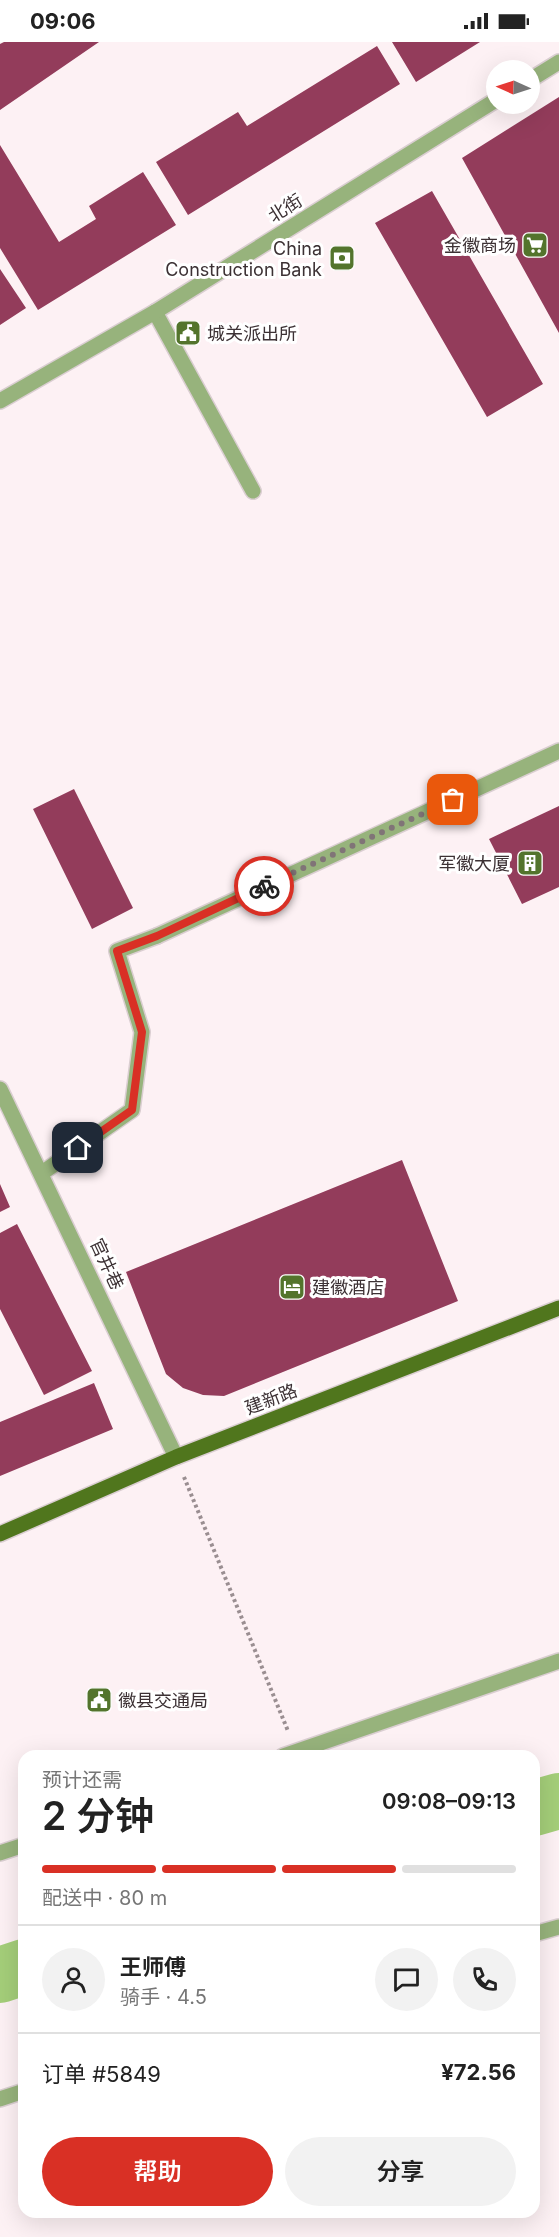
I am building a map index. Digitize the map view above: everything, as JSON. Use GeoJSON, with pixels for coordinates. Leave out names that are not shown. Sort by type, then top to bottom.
{"type":"FeatureCollection","features":[{"type":"Feature","properties":{"kind":"main road","name":"建新路"},"geometry":{"type":"LineString","coordinates":[[0,1534],[176,1457],[559,1308]]}},
{"type":"Feature","properties":{"kind":"street"},"geometry":{"type":"LineString","coordinates":[[540,74],[559,62]]}},
{"type":"Feature","properties":{"kind":"street","name":"北街"},"geometry":{"type":"LineString","coordinates":[[0,401],[155,312],[486,106]]}},
{"type":"Feature","properties":{"kind":"street"},"geometry":{"type":"LineString","coordinates":[[155,312],[253,491]]}},
{"type":"Feature","properties":{"kind":"street"},"geometry":{"type":"LineString","coordinates":[[42,1173],[132,1110],[142,1032],[117,951],[157,936],[559,751]]}},
{"type":"Feature","properties":{"kind":"street","name":"官井巷"},"geometry":{"type":"LineString","coordinates":[[0,1089],[176,1457]]}},
{"type":"Feature","properties":{"kind":"street"},"geometry":{"type":"LineString","coordinates":[[306,1750],[559,1661]]}},
{"type":"Feature","properties":{"kind":"street"},"geometry":{"type":"LineString","coordinates":[[0,1853],[18,1847]]}},
{"type":"Feature","properties":{"kind":"street"},"geometry":{"type":"LineString","coordinates":[[540,1932],[559,1927]]}},
{"type":"Feature","properties":{"kind":"street"},"geometry":{"type":"LineString","coordinates":[[0,2099],[18,2093]]}},
{"type":"Feature","properties":{"kind":"path"},"geometry":{"type":"LineString","coordinates":[[176,1457],[290,1750]]}},
{"type":"Feature","properties":{"kind":"building"},"geometry":{"type":"Polygon","coordinates":[[[4,42],[99,42],[0,110],[0,44],[4,42]]]}},
{"type":"Feature","properties":{"kind":"building"},"geometry":{"type":"Polygon","coordinates":[[[392,42],[480,42],[416,82],[392,42]]]}},
{"type":"Feature","properties":{"kind":"building"},"geometry":{"type":"Polygon","coordinates":[[[377,46],[400,84],[188,215],[156,162],[238,112],[247,126],[377,46]]]}},
{"type":"Feature","properties":{"kind":"building","name":"金徽商场"},"geometry":{"type":"Polygon","coordinates":[[[559,97],[559,333],[462,158],[532,114],[540,114],[540,109],[559,97]]]}},
{"type":"Feature","properties":{"kind":"building"},"geometry":{"type":"Polygon","coordinates":[[[0,145],[59,242],[96,219],[89,206],[143,172],[176,225],[38,310],[0,248],[0,145]]]}},
{"type":"Feature","properties":{"kind":"building"},"geometry":{"type":"Polygon","coordinates":[[[432,191],[543,384],[487,417],[375,223],[432,191]]]}},
{"type":"Feature","properties":{"kind":"building"},"geometry":{"type":"Polygon","coordinates":[[[0,269],[26,308],[0,325],[0,269]]]}},
{"type":"Feature","properties":{"kind":"building"},"geometry":{"type":"Polygon","coordinates":[[[74,789],[133,908],[92,929],[33,809],[74,789]]]}},
{"type":"Feature","properties":{"kind":"building","name":"军徽大厦"},"geometry":{"type":"Polygon","coordinates":[[[559,806],[559,887],[522,904],[489,839],[559,806]]]}},
{"type":"Feature","properties":{"kind":"building","name":"建徽酒店"},"geometry":{"type":"Polygon","coordinates":[[[402,1160],[458,1301],[224,1396],[203,1395],[183,1388],[166,1374],[126,1272],[402,1160]]]}},
{"type":"Feature","properties":{"kind":"building"},"geometry":{"type":"Polygon","coordinates":[[[0,1184],[10,1207],[0,1212],[0,1184]]]}},
{"type":"Feature","properties":{"kind":"building"},"geometry":{"type":"Polygon","coordinates":[[[17,1224],[92,1371],[44,1395],[0,1309],[0,1233],[17,1224]]]}},
{"type":"Feature","properties":{"kind":"building"},"geometry":{"type":"Polygon","coordinates":[[[94,1383],[113,1429],[0,1476],[0,1422],[94,1383]]]}},
{"type":"Feature","properties":{"kind":"waterway"},"geometry":{"type":"LineString","coordinates":[[540,1806],[559,1801]]}},
{"type":"Feature","properties":{"kind":"waterway"},"geometry":{"type":"LineString","coordinates":[[0,1975],[18,1969]]}},
{"type":"Feature","properties":{"kind":"way so far"},"geometry":{"type":"LineString","coordinates":[[264,886],[453,800]]}},
{"type":"Feature","properties":{"kind":"place","name":"金徽商场"},"geometry":{"type":"Point","coordinates":[535,245]}},
{"type":"Feature","properties":{"kind":"place","name":"China Construction Bank"},"geometry":{"type":"Point","coordinates":[342,258]}},
{"type":"Feature","properties":{"kind":"place","name":"城关派出所"},"geometry":{"type":"Point","coordinates":[188,333]}},
{"type":"Feature","properties":{"kind":"place","name":"军徽大厦"},"geometry":{"type":"Point","coordinates":[530,863]}},
{"type":"Feature","properties":{"kind":"place","name":"建徽酒店"},"geometry":{"type":"Point","coordinates":[292,1287]}},
{"type":"Feature","properties":{"kind":"place","name":"徽县交通局"},"geometry":{"type":"Point","coordinates":[99,1700]}},
{"type":"Feature","properties":{"kind":"route"},"geometry":{"type":"LineString","coordinates":[[78,1148],[132,1110],[142,1032],[117,951],[157,936],[264,886]]}}]}
